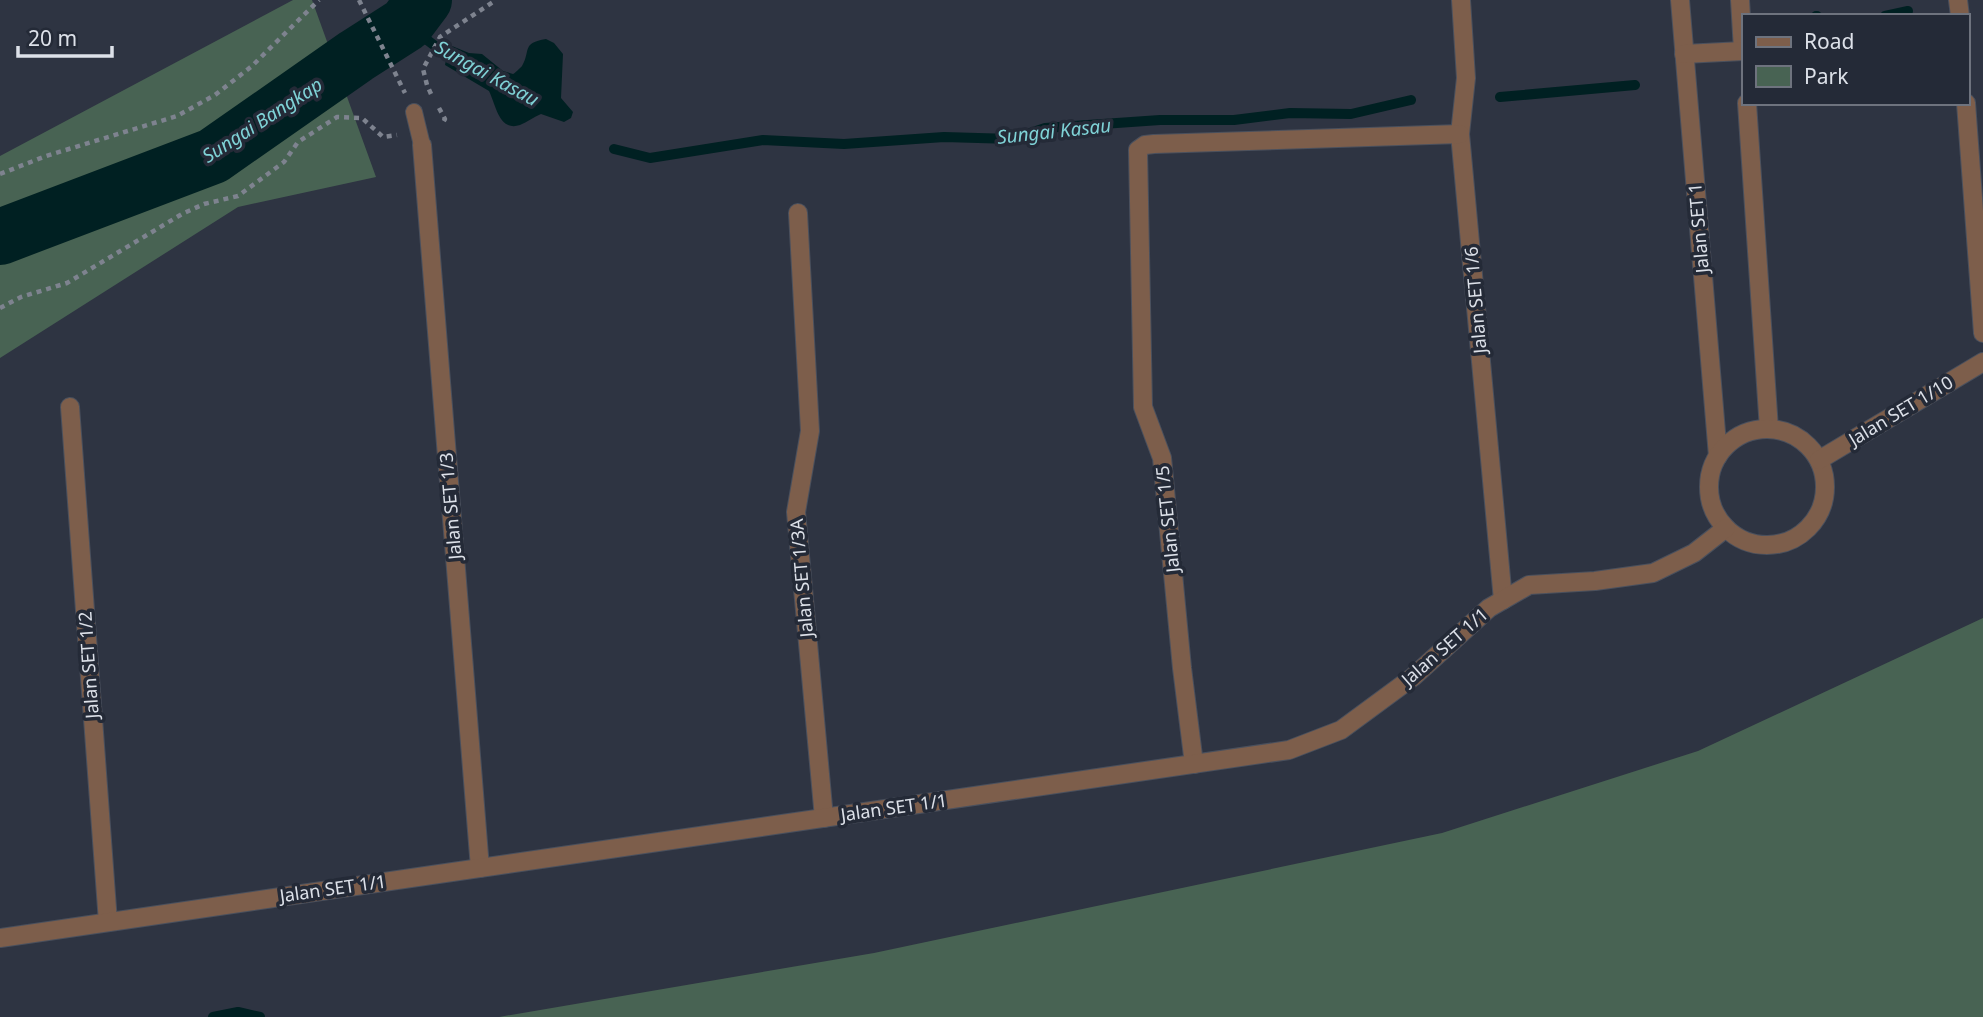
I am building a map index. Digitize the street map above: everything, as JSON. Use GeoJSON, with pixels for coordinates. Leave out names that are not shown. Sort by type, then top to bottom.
{"type":"FeatureCollection","features":[{"type":"Feature","properties":{"kind":"street","name":"Jalan SET 1/6"},"geometry":{"type":"LineString","coordinates":[[1461,0],[1466,78],[1460,134],[1503,600]]}},
{"type":"Feature","properties":{"kind":"street","name":"Jalan SET 1"},"geometry":{"type":"LineString","coordinates":[[1679,0],[1718,456]]}},
{"type":"Feature","properties":{"kind":"street"},"geometry":{"type":"LineString","coordinates":[[1740,0],[1742,34]]}},
{"type":"Feature","properties":{"kind":"street"},"geometry":{"type":"LineString","coordinates":[[1684,54],[1742,51]]}},
{"type":"Feature","properties":{"kind":"street"},"geometry":{"type":"LineString","coordinates":[[1747,105],[1769,429]]}},
{"type":"Feature","properties":{"kind":"street"},"geometry":{"type":"LineString","coordinates":[[1966,105],[1983,333]]}},
{"type":"Feature","properties":{"kind":"street","name":"Jalan SET 1/5"},"geometry":{"type":"LineString","coordinates":[[1194,764],[1162,458],[1143,407],[1139,150],[1145,145],[1154,144],[1460,134]]}},
{"type":"Feature","properties":{"kind":"street","name":"Jalan SET 1/3"},"geometry":{"type":"LineString","coordinates":[[420,138],[480,868]]}},
{"type":"Feature","properties":{"kind":"street","name":"Jalan SET 1/3A"},"geometry":{"type":"LineString","coordinates":[[798,213],[810,431],[796,512],[824,818]]}},
{"type":"Feature","properties":{"kind":"street","name":"Jalan SET 1/10"},"geometry":{"type":"LineString","coordinates":[[1818,460],[1983,362]]}},
{"type":"Feature","properties":{"kind":"street","name":"Jalan SET 1/2"},"geometry":{"type":"LineString","coordinates":[[70,407],[108,922]]}},
{"type":"Feature","properties":{"kind":"street"},"geometry":{"type":"LineString","coordinates":[[1769,429],[1789,434],[1806,444],[1818,460],[1824,477],[1825,496],[1819,513],[1808,528],[1794,539],[1776,545],[1758,544],[1740,538],[1726,528],[1715,512],[1710,493],[1710,474],[1718,456],[1740,435],[1754,430],[1769,429]]}},
{"type":"Feature","properties":{"kind":"street","name":"Jalan SET 1/1"},"geometry":{"type":"LineString","coordinates":[[0,937],[1289,750],[1341,730],[1413,677],[1489,608],[1529,585],[1595,581],[1653,573],[1694,553],[1726,528]]}},
{"type":"Feature","properties":{"kind":"lane"},"geometry":{"type":"LineString","coordinates":[[414,112],[420,138]]}},
{"type":"Feature","properties":{"kind":"path"},"geometry":{"type":"LineString","coordinates":[[0,174],[46,156],[177,116],[215,95],[252,66],[319,0]]}},
{"type":"Feature","properties":{"kind":"path"},"geometry":{"type":"LineString","coordinates":[[359,0],[414,112]]}},
{"type":"Feature","properties":{"kind":"path"},"geometry":{"type":"LineString","coordinates":[[0,308],[21,297],[67,283],[182,214],[204,204],[238,195],[284,162],[298,142],[337,117],[362,118],[383,137],[420,138],[440,128],[445,120],[427,85],[423,69],[440,37],[496,0]]}},
{"type":"Feature","properties":{"kind":"green space"},"geometry":{"type":"Polygon","coordinates":[[[293,0],[312,0],[376,177],[238,207],[0,358],[0,156],[293,0]]]}},
{"type":"Feature","properties":{"kind":"green space"},"geometry":{"type":"Polygon","coordinates":[[[1983,618],[1983,1017],[499,1017],[874,953],[1442,833],[1698,751],[1983,618]]]}},
{"type":"Feature","properties":{"kind":"water"},"geometry":{"type":"Polygon","coordinates":[[[546,39],[554,43],[563,54],[561,98],[573,112],[571,118],[564,122],[541,114],[520,125],[507,125],[499,116],[489,91],[445,65],[452,46],[469,53],[482,54],[503,71],[513,74],[525,61],[530,45],[546,39]]]}},
{"type":"Feature","properties":{"kind":"waterway","name":"Sungai Bangkap"},"geometry":{"type":"LineString","coordinates":[[0,237],[213,156],[406,24],[424,0]]}},
{"type":"Feature","properties":{"kind":"waterway","name":"Sungai Kasau"},"geometry":{"type":"LineString","coordinates":[[1894,14],[1908,11]]}},
{"type":"Feature","properties":{"kind":"waterway","name":"Sungai Kasau"},"geometry":{"type":"LineString","coordinates":[[406,24],[458,61]]}},
{"type":"Feature","properties":{"kind":"waterway","name":"Sungai Kasau"},"geometry":{"type":"LineString","coordinates":[[1500,97],[1635,85]]}},
{"type":"Feature","properties":{"kind":"waterway","name":"Sungai Kasau"},"geometry":{"type":"LineString","coordinates":[[614,149],[650,158],[763,140],[844,144],[944,137],[1012,139],[1045,128],[1160,120],[1234,120],[1290,113],[1351,114],[1411,100]]}},
{"type":"Feature","properties":{"kind":"waterway"},"geometry":{"type":"LineString","coordinates":[[213,1017],[238,1012],[260,1017]]}}]}
